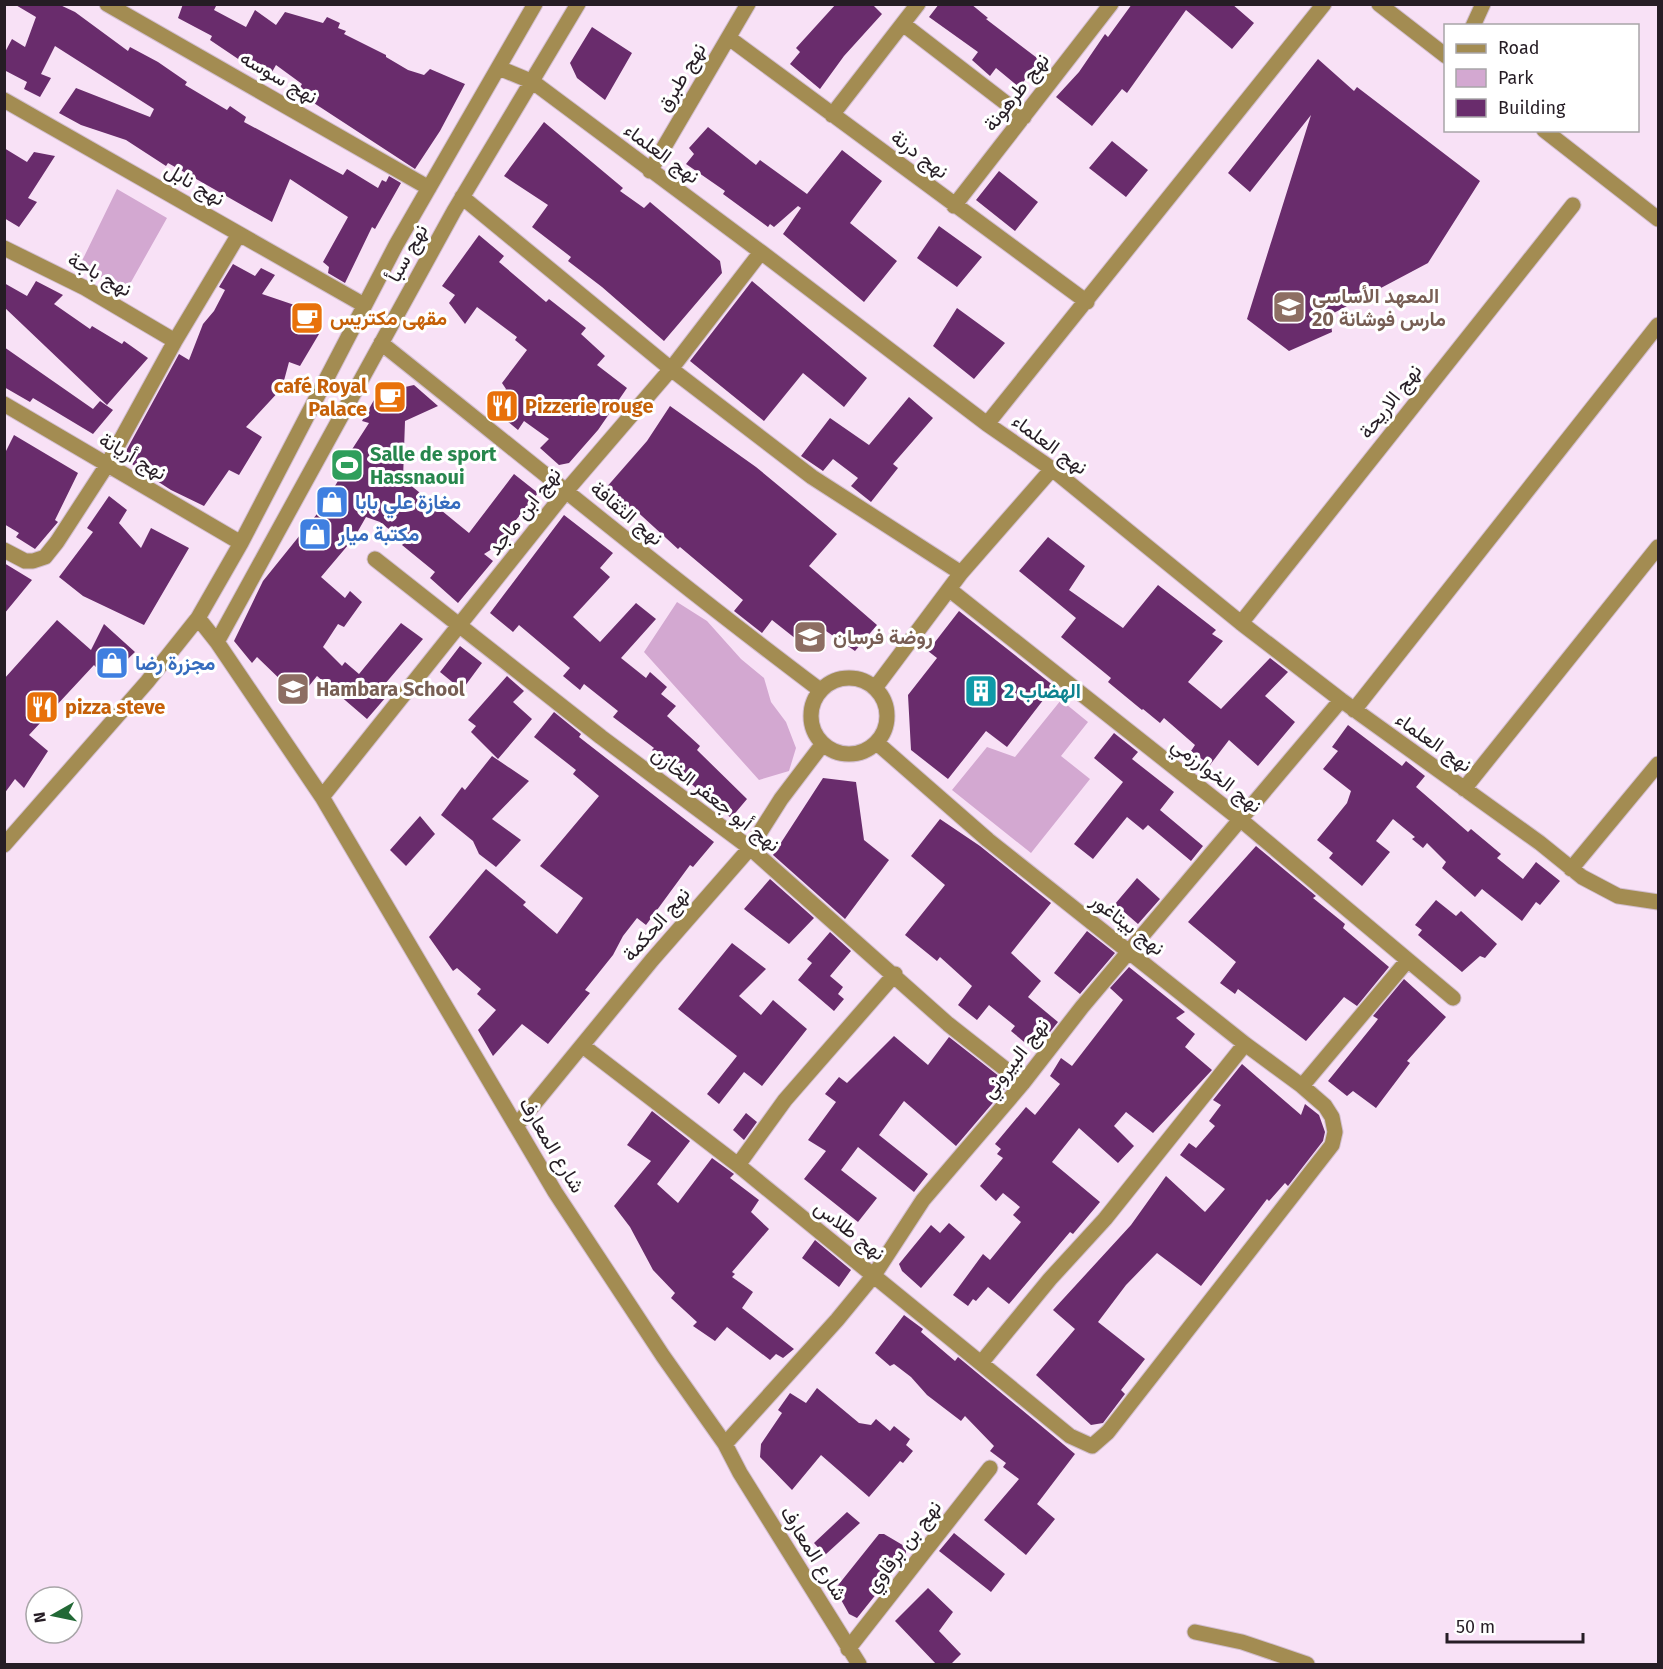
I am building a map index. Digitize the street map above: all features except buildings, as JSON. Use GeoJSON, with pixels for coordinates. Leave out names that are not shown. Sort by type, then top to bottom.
{"type":"FeatureCollection","features":[{"type":"Feature","properties":{"kind":"street","name":"نهج سوسه"},"geometry":{"type":"LineString","coordinates":[[107,4],[429,188]]}},
{"type":"Feature","properties":{"kind":"street"},"geometry":{"type":"LineString","coordinates":[[4,845],[147,682],[198,618],[241,543],[364,305],[535,4]]}},
{"type":"Feature","properties":{"kind":"street","name":"نهج سبأ"},"geometry":{"type":"LineString","coordinates":[[217,642],[462,197],[578,4]]}},
{"type":"Feature","properties":{"kind":"street","name":"نهج طبرق"},"geometry":{"type":"LineString","coordinates":[[650,171],[748,4]]}},
{"type":"Feature","properties":{"kind":"street"},"geometry":{"type":"LineString","coordinates":[[832,115],[918,4]]}},
{"type":"Feature","properties":{"kind":"street","name":"نهج طرهونة"},"geometry":{"type":"LineString","coordinates":[[954,206],[1111,4]]}},
{"type":"Feature","properties":{"kind":"street"},"geometry":{"type":"LineString","coordinates":[[987,424],[1324,4]]}},
{"type":"Feature","properties":{"kind":"street"},"geometry":{"type":"LineString","coordinates":[[1379,4],[1444,54]]}},
{"type":"Feature","properties":{"kind":"street"},"geometry":{"type":"LineString","coordinates":[[1474,24],[1483,4]]}},
{"type":"Feature","properties":{"kind":"street"},"geometry":{"type":"LineString","coordinates":[[903,24],[1024,117]]}},
{"type":"Feature","properties":{"kind":"street","name":"نهج درنة"},"geometry":{"type":"LineString","coordinates":[[729,38],[1086,302]]}},
{"type":"Feature","properties":{"kind":"street","name":"نهج العلماء"},"geometry":{"type":"LineString","coordinates":[[498,68],[533,82],[987,424],[1052,469],[1241,623],[1341,700],[1540,843],[1582,877],[1618,896],[1659,902]]}},
{"type":"Feature","properties":{"kind":"street","name":"نهج نابل"},"geometry":{"type":"LineString","coordinates":[[4,100],[364,305]]}},
{"type":"Feature","properties":{"kind":"street"},"geometry":{"type":"LineString","coordinates":[[1547,132],[1659,219]]}},
{"type":"Feature","properties":{"kind":"street"},"geometry":{"type":"LineString","coordinates":[[462,197],[672,369],[812,477],[962,573]]}},
{"type":"Feature","properties":{"kind":"street","name":"نهج الاريحة"},"geometry":{"type":"LineString","coordinates":[[1241,623],[1573,205]]}},
{"type":"Feature","properties":{"kind":"street"},"geometry":{"type":"LineString","coordinates":[[4,550],[25,561],[45,557],[107,465],[175,340],[240,234]]}},
{"type":"Feature","properties":{"kind":"street","name":"نهج باجة"},"geometry":{"type":"LineString","coordinates":[[4,248],[85,288],[175,340]]}},
{"type":"Feature","properties":{"kind":"street","name":"نهج ابن ماجد"},"geometry":{"type":"LineString","coordinates":[[322,797],[567,490],[672,369],[761,252]]}},
{"type":"Feature","properties":{"kind":"street"},"geometry":{"type":"LineString","coordinates":[[1354,710],[1659,325]]}},
{"type":"Feature","properties":{"kind":"street","name":"نهج الثقافة"},"geometry":{"type":"LineString","coordinates":[[381,343],[567,490],[697,598],[820,690]]}},
{"type":"Feature","properties":{"kind":"street","name":"نهج أريانة"},"geometry":{"type":"LineString","coordinates":[[4,404],[241,543]]}},
{"type":"Feature","properties":{"kind":"street"},"geometry":{"type":"LineString","coordinates":[[875,688],[962,573],[1052,469]]}},
{"type":"Feature","properties":{"kind":"street"},"geometry":{"type":"LineString","coordinates":[[1464,789],[1659,547]]}},
{"type":"Feature","properties":{"kind":"street","name":"نهج أبو جعفر الخازن"},"geometry":{"type":"LineString","coordinates":[[375,559],[601,737],[750,848],[895,974],[948,1024],[1023,1083]]}},
{"type":"Feature","properties":{"kind":"street","name":"نهج الخوارزمي"},"geometry":{"type":"LineString","coordinates":[[950,590],[1241,820],[1453,998]]}},
{"type":"Feature","properties":{"kind":"street"},"geometry":{"type":"LineString","coordinates":[[198,618],[217,642]]}},
{"type":"Feature","properties":{"kind":"street","name":"شارع المعارف"},"geometry":{"type":"LineString","coordinates":[[217,642],[322,797],[555,1192],[657,1347],[726,1444],[740,1473],[859,1665]]}},
{"type":"Feature","properties":{"kind":"street"},"geometry":{"type":"LineString","coordinates":[[848,677],[862,680],[875,688],[884,700],[888,715],[885,730],[877,743],[865,752],[850,755],[835,753],[822,745],[814,732],[810,718],[813,703],[820,690],[833,681],[848,677]]}},
{"type":"Feature","properties":{"kind":"street","name":"نهج البيروني"},"geometry":{"type":"LineString","coordinates":[[726,1444],[874,1275],[923,1200],[1023,1083],[1082,1007],[1131,952],[1341,700]]}},
{"type":"Feature","properties":{"kind":"street","name":"نهج بيتاغور"},"geometry":{"type":"LineString","coordinates":[[877,743],[988,840],[1245,1044],[1302,1086],[1332,1117],[1335,1132],[1332,1145],[1135,1399],[1108,1432],[1092,1446]]}},
{"type":"Feature","properties":{"kind":"street","name":"نهج الحكمة"},"geometry":{"type":"LineString","coordinates":[[516,1126],[652,960],[750,848],[781,799],[822,745]]}},
{"type":"Feature","properties":{"kind":"street"},"geometry":{"type":"LineString","coordinates":[[1571,869],[1659,764]]}},
{"type":"Feature","properties":{"kind":"street"},"geometry":{"type":"LineString","coordinates":[[1302,1086],[1407,961]]}},
{"type":"Feature","properties":{"kind":"street"},"geometry":{"type":"LineString","coordinates":[[738,1165],[785,1100],[895,974]]}},
{"type":"Feature","properties":{"kind":"street"},"geometry":{"type":"LineString","coordinates":[[981,1363],[1050,1279],[1105,1219],[1245,1044]]}},
{"type":"Feature","properties":{"kind":"street","name":"نهج طلاس"},"geometry":{"type":"LineString","coordinates":[[583,1046],[738,1165],[1071,1436],[1092,1446]]}},
{"type":"Feature","properties":{"kind":"street","name":"نهج بن برقاوي"},"geometry":{"type":"LineString","coordinates":[[848,1649],[990,1468]]}},
{"type":"Feature","properties":{"kind":"street"},"geometry":{"type":"LineString","coordinates":[[1195,1632],[1242,1642],[1307,1665]]}},
{"type":"Feature","properties":{"kind":"green space"},"geometry":{"type":"Polygon","coordinates":[[[117,189],[167,218],[126,291],[80,265],[117,189]]]}},
{"type":"Feature","properties":{"kind":"green space"},"geometry":{"type":"Polygon","coordinates":[[[677,602],[707,621],[741,659],[764,678],[771,702],[786,722],[796,748],[789,771],[759,780],[644,652],[677,602]]]}},
{"type":"Feature","properties":{"kind":"green space"},"geometry":{"type":"Polygon","coordinates":[[[1061,700],[1088,722],[1061,756],[1090,779],[1031,853],[952,790],[987,747],[1015,757],[1061,700]]]}},
{"type":"Feature","properties":{"kind":"place","name":"المعهد الأساسي 20 مارس فوشانة"},"geometry":{"type":"Point","coordinates":[1289,307]}},
{"type":"Feature","properties":{"kind":"place","name":"مقهى مكتريس"},"geometry":{"type":"Point","coordinates":[307,318]}},
{"type":"Feature","properties":{"kind":"place","name":"café Royal Palace"},"geometry":{"type":"Point","coordinates":[390,397]}},
{"type":"Feature","properties":{"kind":"place","name":"Pizzerie rouge"},"geometry":{"type":"Point","coordinates":[502,406]}},
{"type":"Feature","properties":{"kind":"place","name":"Salle de sport Hassnaoui"},"geometry":{"type":"Point","coordinates":[347,465]}},
{"type":"Feature","properties":{"kind":"place","name":"مغازة علي بابا"},"geometry":{"type":"Point","coordinates":[332,502]}},
{"type":"Feature","properties":{"kind":"place","name":"مكتبة ميار"},"geometry":{"type":"Point","coordinates":[315,534]}},
{"type":"Feature","properties":{"kind":"place","name":"روضة فرسان"},"geometry":{"type":"Point","coordinates":[810,637]}},
{"type":"Feature","properties":{"kind":"place","name":"مجزرة رضا"},"geometry":{"type":"Point","coordinates":[112,663]}},
{"type":"Feature","properties":{"kind":"place","name":"Hambara School"},"geometry":{"type":"Point","coordinates":[293,689]}},
{"type":"Feature","properties":{"kind":"place","name":"الهضاب 2"},"geometry":{"type":"Point","coordinates":[981,691]}},
{"type":"Feature","properties":{"kind":"place","name":"pizza steve"},"geometry":{"type":"Point","coordinates":[42,707]}}]}
